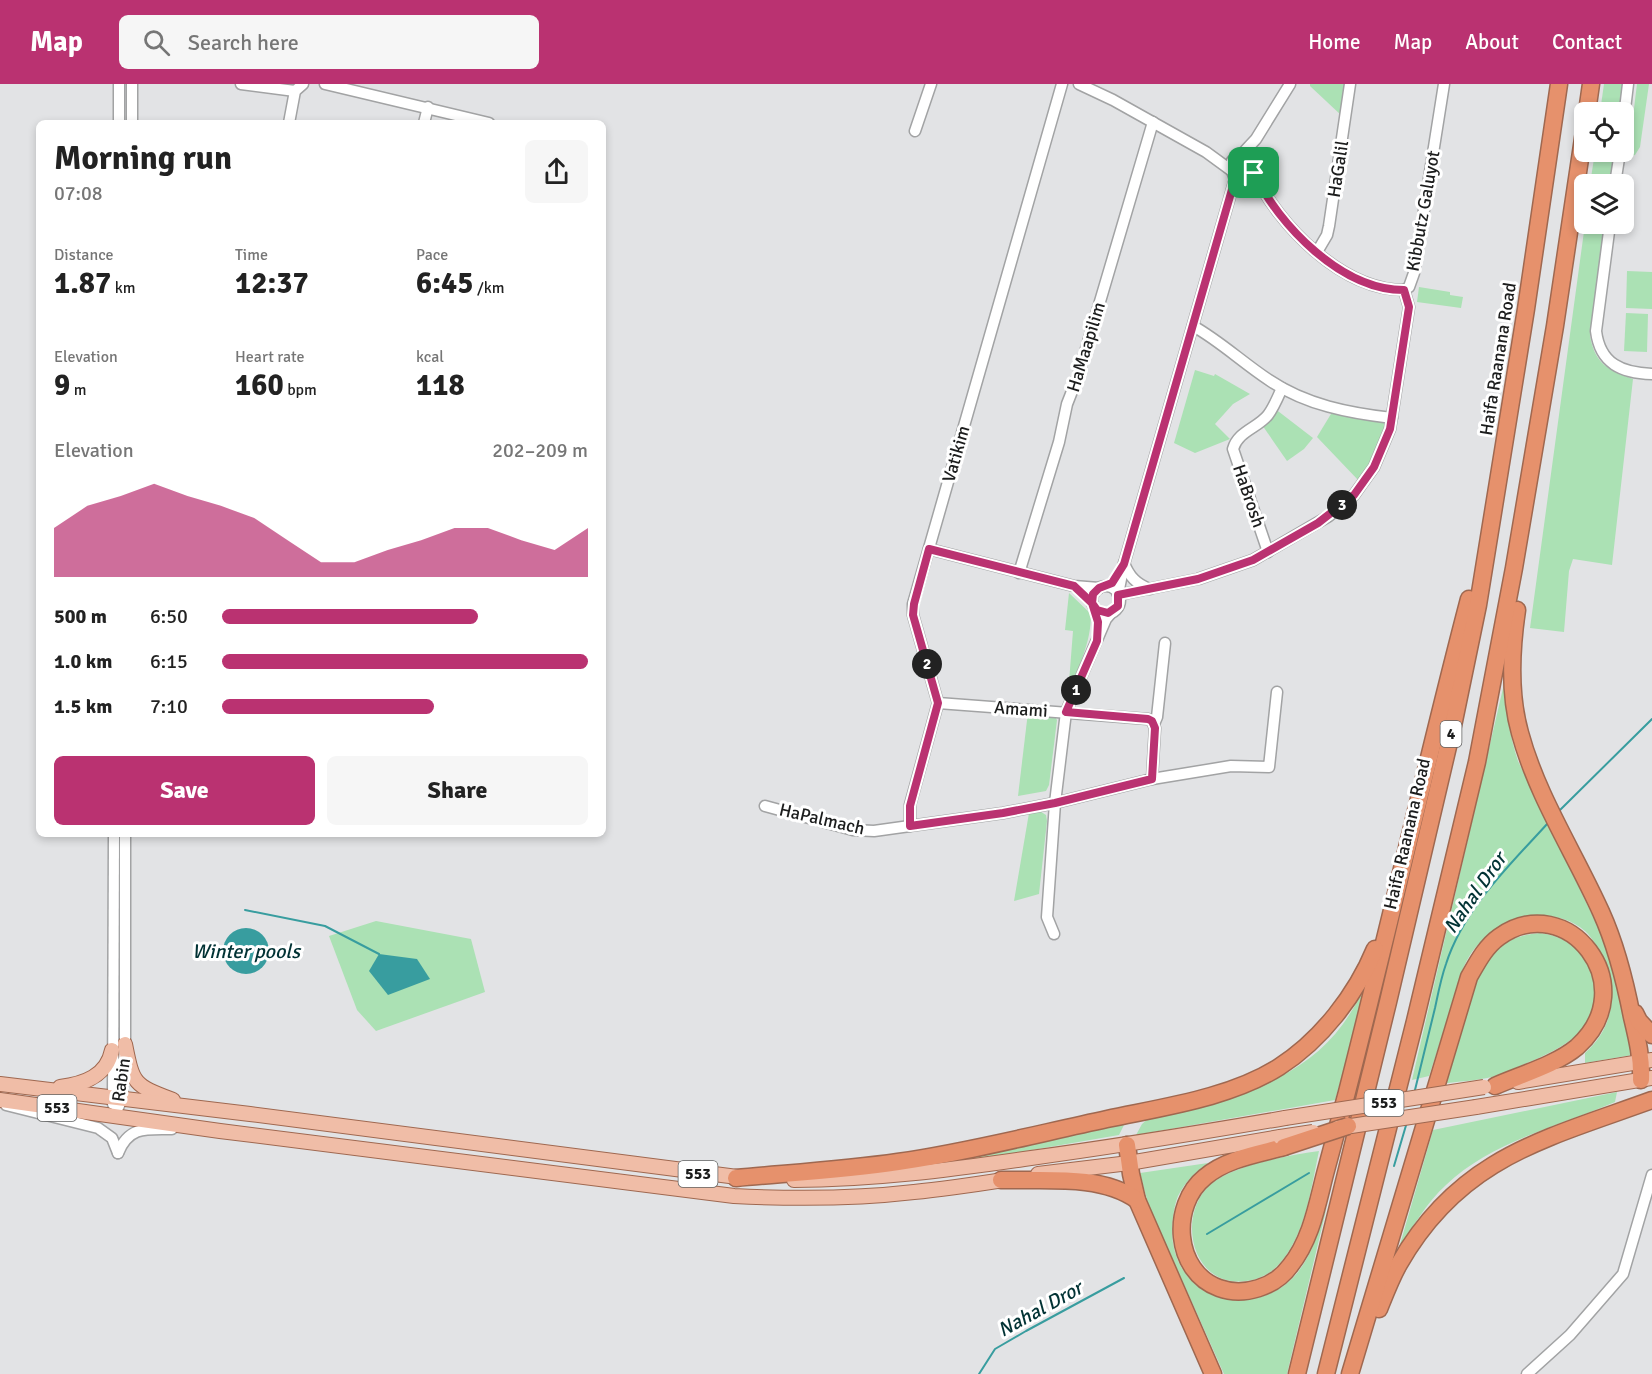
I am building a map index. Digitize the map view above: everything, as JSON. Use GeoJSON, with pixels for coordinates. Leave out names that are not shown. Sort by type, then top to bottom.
{"type":"FeatureCollection","features":[{"type":"Feature","properties":{"kind":"highway","name":"Haifa Raanana Road"},"geometry":{"type":"LineString","coordinates":[[1297,1374],[1391,991],[1454,721],[1478,605],[1559,84]]}},
{"type":"Feature","properties":{"kind":"highway"},"geometry":{"type":"LineString","coordinates":[[1588,102],[1591,84]]}},
{"type":"Feature","properties":{"kind":"highway","name":"4"},"geometry":{"type":"LineString","coordinates":[[1326,1374],[1477,762],[1514,568],[1555,326],[1580,162]]}},
{"type":"Feature","properties":{"kind":"highway"},"geometry":{"type":"LineString","coordinates":[[1555,326],[1512,642],[1513,689],[1519,731],[1534,774],[1601,912],[1614,945],[1647,1061],[1646,1079]]}},
{"type":"Feature","properties":{"kind":"highway"},"geometry":{"type":"LineString","coordinates":[[1348,1126],[1282,1142],[1213,1171],[1193,1189],[1186,1202],[1182,1218],[1182,1234],[1189,1262],[1205,1282],[1231,1291],[1256,1289],[1279,1278],[1290,1267],[1306,1242],[1318,1203],[1370,1001],[1417,804],[1497,490]]}},
{"type":"Feature","properties":{"kind":"highway"},"geometry":{"type":"LineString","coordinates":[[736,1178],[869,1166],[940,1155],[1173,1105],[1229,1090],[1263,1076],[1301,1052],[1321,1032],[1362,976],[1371,960],[1383,928],[1417,804]]}},
{"type":"Feature","properties":{"kind":"highway"},"geometry":{"type":"LineString","coordinates":[[1351,1374],[1469,977],[1486,949],[1511,930],[1540,924],[1554,926],[1571,933],[1591,951],[1602,977],[1605,994],[1593,1029],[1576,1048],[1545,1065],[1489,1086]]}},
{"type":"Feature","properties":{"kind":"highway"},"geometry":{"type":"LineString","coordinates":[[1629,1001],[1639,1022],[1652,1035]]}},
{"type":"Feature","properties":{"kind":"highway"},"geometry":{"type":"LineString","coordinates":[[1351,1374],[1398,1265],[1426,1223],[1454,1192],[1496,1162],[1545,1138],[1652,1100]]}},
{"type":"Feature","properties":{"kind":"highway"},"geometry":{"type":"LineString","coordinates":[[1127,1145],[1137,1200],[1213,1374]]}},
{"type":"Feature","properties":{"kind":"highway"},"geometry":{"type":"LineString","coordinates":[[1001,1180],[1104,1184],[1119,1189],[1137,1200]]}},
{"type":"Feature","properties":{"kind":"main road"},"geometry":{"type":"LineString","coordinates":[[47,1089],[88,1080],[109,1065],[119,1047]]}},
{"type":"Feature","properties":{"kind":"main road"},"geometry":{"type":"LineString","coordinates":[[119,1047],[138,1084],[191,1107]]}},
{"type":"Feature","properties":{"kind":"main road","name":"553"},"geometry":{"type":"LineString","coordinates":[[0,1084],[736,1178],[833,1180],[940,1171],[1127,1145],[1647,1061]]}},
{"type":"Feature","properties":{"kind":"main road","name":"553"},"geometry":{"type":"LineString","coordinates":[[1348,1126],[1646,1079]]}},
{"type":"Feature","properties":{"kind":"main road","name":"553"},"geometry":{"type":"LineString","coordinates":[[0,1102],[734,1196],[785,1198],[914,1192],[1282,1142]]}},
{"type":"Feature","properties":{"kind":"street"},"geometry":{"type":"LineString","coordinates":[[119,84],[119,120]]}},
{"type":"Feature","properties":{"kind":"street"},"geometry":{"type":"LineString","coordinates":[[132,84],[132,120]]}},
{"type":"Feature","properties":{"kind":"street"},"geometry":{"type":"LineString","coordinates":[[241,84],[299,88],[290,120]]}},
{"type":"Feature","properties":{"kind":"street"},"geometry":{"type":"LineString","coordinates":[[325,84],[478,120]]}},
{"type":"Feature","properties":{"kind":"street"},"geometry":{"type":"LineString","coordinates":[[915,131],[931,84]]}},
{"type":"Feature","properties":{"kind":"street","name":"Vatikim"},"geometry":{"type":"LineString","coordinates":[[938,703],[913,615],[914,604],[1062,84]]}},
{"type":"Feature","properties":{"kind":"street"},"geometry":{"type":"LineString","coordinates":[[1079,84],[1235,166]]}},
{"type":"Feature","properties":{"kind":"street"},"geometry":{"type":"LineString","coordinates":[[1092,84],[1101,94]]}},
{"type":"Feature","properties":{"kind":"street"},"geometry":{"type":"LineString","coordinates":[[1054,934],[1047,917],[1055,803],[1066,712],[1106,619],[1119,603],[1118,595],[1124,563],[1228,206],[1235,166],[1256,139],[1290,84]]}},
{"type":"Feature","properties":{"kind":"street","name":"HaGalil"},"geometry":{"type":"LineString","coordinates":[[1317,252],[1327,235],[1330,221],[1350,84]]}},
{"type":"Feature","properties":{"kind":"street","name":"Kibbutz Galuyot"},"geometry":{"type":"LineString","coordinates":[[1118,595],[1215,574],[1253,560],[1329,516],[1354,495],[1364,483],[1378,459],[1390,429],[1409,307],[1404,290],[1409,287],[1414,273],[1444,84]]}},
{"type":"Feature","properties":{"kind":"street"},"geometry":{"type":"LineString","coordinates":[[1626,102],[1628,84]]}},
{"type":"Feature","properties":{"kind":"street"},"geometry":{"type":"LineString","coordinates":[[425,120],[428,107]]}},
{"type":"Feature","properties":{"kind":"street","name":"HaMaapilim"},"geometry":{"type":"LineString","coordinates":[[1019,573],[1059,442],[1067,404],[1078,376],[1153,122]]}},
{"type":"Feature","properties":{"kind":"street"},"geometry":{"type":"LineString","coordinates":[[1228,206],[1236,195],[1254,183],[1256,139]]}},
{"type":"Feature","properties":{"kind":"street"},"geometry":{"type":"LineString","coordinates":[[1235,166],[1246,155],[1276,209]]}},
{"type":"Feature","properties":{"kind":"street"},"geometry":{"type":"LineString","coordinates":[[1235,166],[1237,185],[1263,195],[1298,236],[1332,265],[1360,280],[1392,290],[1404,290]]}},
{"type":"Feature","properties":{"kind":"street"},"geometry":{"type":"LineString","coordinates":[[1609,234],[1596,331],[1598,341],[1607,359],[1615,366],[1636,374],[1652,374]]}},
{"type":"Feature","properties":{"kind":"street"},"geometry":{"type":"LineString","coordinates":[[1193,326],[1215,339],[1282,388],[1342,410],[1392,418]]}},
{"type":"Feature","properties":{"kind":"street","name":"HaBrosh"},"geometry":{"type":"LineString","coordinates":[[1268,552],[1233,449],[1240,436],[1270,413],[1282,388]]}},
{"type":"Feature","properties":{"kind":"street"},"geometry":{"type":"LineString","coordinates":[[929,549],[1074,586],[1113,589],[1118,595]]}},
{"type":"Feature","properties":{"kind":"street"},"geometry":{"type":"LineString","coordinates":[[1097,641],[1098,622],[1093,605],[1093,594],[1116,579],[1124,563]]}},
{"type":"Feature","properties":{"kind":"street"},"geometry":{"type":"LineString","coordinates":[[1124,563],[1131,577],[1150,589]]}},
{"type":"Feature","properties":{"kind":"street"},"geometry":{"type":"LineString","coordinates":[[1074,586],[1104,614],[1112,612]]}},
{"type":"Feature","properties":{"kind":"street"},"geometry":{"type":"LineString","coordinates":[[1152,779],[1154,724],[1157,717],[1165,643]]}},
{"type":"Feature","properties":{"kind":"street","name":"HaPalmach"},"geometry":{"type":"LineString","coordinates":[[765,806],[853,830],[874,831],[1003,813],[1055,803],[1152,779],[1231,766],[1269,767],[1277,692]]}},
{"type":"Feature","properties":{"kind":"street"},"geometry":{"type":"LineString","coordinates":[[910,826],[910,806],[938,703]]}},
{"type":"Feature","properties":{"kind":"street","name":"Amami"},"geometry":{"type":"LineString","coordinates":[[938,703],[1148,719],[1154,724]]}},
{"type":"Feature","properties":{"kind":"street","name":"Rabin"},"geometry":{"type":"LineString","coordinates":[[114,837],[119,1047]]}},
{"type":"Feature","properties":{"kind":"street","name":"Rabin"},"geometry":{"type":"LineString","coordinates":[[114,1116],[117,1099],[125,837]]}},
{"type":"Feature","properties":{"kind":"street"},"geometry":{"type":"LineString","coordinates":[[0,1102],[29,1113],[98,1128],[112,1138],[118,1153],[127,1136],[136,1131],[171,1129],[220,1131]]}},
{"type":"Feature","properties":{"kind":"street"},"geometry":{"type":"LineString","coordinates":[[1527,1374],[1570,1335],[1623,1274],[1652,1174]]}},
{"type":"Feature","properties":{"kind":"green space"},"geometry":{"type":"Polygon","coordinates":[[[1310,84],[1344,84],[1342,116],[1310,86],[1310,84]]]}},
{"type":"Feature","properties":{"kind":"green space"},"geometry":{"type":"Polygon","coordinates":[[[1604,84],[1624,84],[1621,102],[1601,102],[1604,84]]]}},
{"type":"Feature","properties":{"kind":"green space"},"geometry":{"type":"Polygon","coordinates":[[[1637,84],[1649,84],[1640,147],[1634,155],[1634,108],[1637,84]]]}},
{"type":"Feature","properties":{"kind":"green space"},"geometry":{"type":"Polygon","coordinates":[[[1593,162],[1613,162],[1612,174],[1592,174],[1593,162]]]}},
{"type":"Feature","properties":{"kind":"green space"},"geometry":{"type":"Polygon","coordinates":[[[1584,234],[1604,234],[1590,336],[1592,346],[1604,365],[1633,379],[1612,565],[1573,559],[1569,571],[1564,632],[1530,628],[1584,234]]]}},
{"type":"Feature","properties":{"kind":"green space"},"geometry":{"type":"Polygon","coordinates":[[[1627,271],[1652,272],[1652,309],[1626,308],[1627,271]]]}},
{"type":"Feature","properties":{"kind":"green space"},"geometry":{"type":"Polygon","coordinates":[[[1419,287],[1450,292],[1450,295],[1463,297],[1461,308],[1417,302],[1419,287]]]}},
{"type":"Feature","properties":{"kind":"green space"},"geometry":{"type":"Polygon","coordinates":[[[1626,313],[1648,314],[1647,352],[1624,351],[1626,313]]]}},
{"type":"Feature","properties":{"kind":"green space"},"geometry":{"type":"Polygon","coordinates":[[[1195,370],[1214,376],[1215,374],[1250,394],[1233,404],[1215,424],[1230,439],[1195,453],[1174,443],[1195,370]]]}},
{"type":"Feature","properties":{"kind":"green space"},"geometry":{"type":"Polygon","coordinates":[[[1274,408],[1313,438],[1304,449],[1287,461],[1260,422],[1274,408]]]}},
{"type":"Feature","properties":{"kind":"green space"},"geometry":{"type":"Polygon","coordinates":[[[1334,409],[1384,421],[1386,424],[1372,462],[1359,481],[1317,437],[1334,409]]]}},
{"type":"Feature","properties":{"kind":"green space"},"geometry":{"type":"Polygon","coordinates":[[[1069,593],[1091,614],[1089,635],[1068,695],[1073,631],[1065,630],[1069,593]]]}},
{"type":"Feature","properties":{"kind":"green space"},"geometry":{"type":"Polygon","coordinates":[[[1507,671],[1508,717],[1518,761],[1613,963],[1632,1055],[1585,1063],[1585,1053],[1595,1043],[1608,1021],[1611,997],[1607,971],[1597,947],[1585,931],[1571,922],[1555,917],[1539,916],[1507,924],[1493,932],[1470,955],[1464,966],[1429,1076],[1412,1080],[1507,671]]]}},
{"type":"Feature","properties":{"kind":"green space"},"geometry":{"type":"Polygon","coordinates":[[[1028,712],[1054,715],[1057,720],[1049,785],[1046,791],[1018,796],[1028,712]]]}},
{"type":"Feature","properties":{"kind":"green space"},"geometry":{"type":"Polygon","coordinates":[[[1038,810],[1046,815],[1047,821],[1039,894],[1014,901],[1029,813],[1038,810]]]}},
{"type":"Feature","properties":{"kind":"green space"},"geometry":{"type":"Polygon","coordinates":[[[376,921],[471,939],[485,992],[376,1031],[357,1010],[329,936],[376,921]]]}},
{"type":"Feature","properties":{"kind":"green space"},"geometry":{"type":"Polygon","coordinates":[[[1540,933],[1563,940],[1581,954],[1589,968],[1595,987],[1595,1004],[1590,1018],[1581,1031],[1569,1041],[1538,1058],[1492,1077],[1442,1084],[1476,980],[1482,970],[1501,947],[1518,938],[1540,933]]]}},
{"type":"Feature","properties":{"kind":"green space"},"geometry":{"type":"Polygon","coordinates":[[[1369,981],[1335,1100],[1136,1135],[1142,1124],[1149,1118],[1203,1105],[1255,1088],[1303,1063],[1343,1024],[1369,981]]]}},
{"type":"Feature","properties":{"kind":"green space"},"geometry":{"type":"Polygon","coordinates":[[[1617,1092],[1615,1102],[1526,1136],[1504,1146],[1464,1170],[1432,1199],[1399,1248],[1433,1130],[1617,1092]]]}},
{"type":"Feature","properties":{"kind":"green space"},"geometry":{"type":"Polygon","coordinates":[[[1125,1123],[1119,1135],[932,1167],[932,1161],[1125,1123]]]}},
{"type":"Feature","properties":{"kind":"green space"},"geometry":{"type":"Polygon","coordinates":[[[1319,1151],[1302,1223],[1281,1262],[1265,1275],[1246,1281],[1228,1280],[1213,1274],[1202,1262],[1195,1247],[1192,1230],[1194,1213],[1200,1197],[1211,1184],[1221,1177],[1248,1166],[1319,1151]]]}},
{"type":"Feature","properties":{"kind":"green space"},"geometry":{"type":"Polygon","coordinates":[[[1208,1163],[1191,1178],[1178,1196],[1172,1224],[1173,1244],[1185,1272],[1194,1283],[1220,1298],[1235,1300],[1258,1298],[1277,1290],[1288,1282],[1308,1257],[1327,1206],[1287,1374],[1224,1374],[1148,1204],[1140,1173],[1208,1163]]]}},
{"type":"Feature","properties":{"kind":"water","name":"Winter pools"},"geometry":{"type":"Polygon","coordinates":[[[251,928],[263,934],[268,942],[268,960],[263,968],[255,973],[241,974],[233,971],[226,964],[223,946],[226,938],[233,931],[251,928]]]}},
{"type":"Feature","properties":{"kind":"water"},"geometry":{"type":"Polygon","coordinates":[[[379,954],[417,959],[430,979],[388,995],[369,971],[379,954]]]}},
{"type":"Feature","properties":{"kind":"waterway","name":"Nahal Dror"},"geometry":{"type":"LineString","coordinates":[[1558,812],[1652,719]]}},
{"type":"Feature","properties":{"kind":"waterway","name":"Nahal Dror"},"geometry":{"type":"LineString","coordinates":[[1414,1094],[1443,975],[1454,944],[1476,906],[1548,823]]}},
{"type":"Feature","properties":{"kind":"waterway"},"geometry":{"type":"LineString","coordinates":[[245,910],[325,926],[379,954]]}},
{"type":"Feature","properties":{"kind":"waterway","name":"Nahal Dror"},"geometry":{"type":"LineString","coordinates":[[1394,1166],[1407,1122]]}},
{"type":"Feature","properties":{"kind":"waterway","name":"Nahal Dror"},"geometry":{"type":"LineString","coordinates":[[1207,1234],[1309,1173]]}},
{"type":"Feature","properties":{"kind":"waterway","name":"Nahal Dror"},"geometry":{"type":"LineString","coordinates":[[979,1374],[995,1349],[1124,1278]]}},
{"type":"Feature","properties":{"kind":"route"},"geometry":{"type":"LineString","coordinates":[[1254,173],[1254,183],[1249,188],[1237,185],[1235,179],[1124,564],[1112,583],[1099,588],[1093,594],[1092,603],[1098,622],[1097,641],[1066,712],[1152,721],[1155,728],[1152,779],[1055,803],[910,826],[910,806],[938,703],[913,615],[929,549],[1074,586],[1092,603],[1100,613],[1104,614],[1112,612],[1118,606],[1118,595],[1198,579],[1253,560],[1329,516],[1354,495],[1374,467],[1384,448],[1390,429],[1409,302],[1404,290],[1392,290],[1373,285],[1332,265],[1298,236],[1276,209],[1254,173]]}}]}
